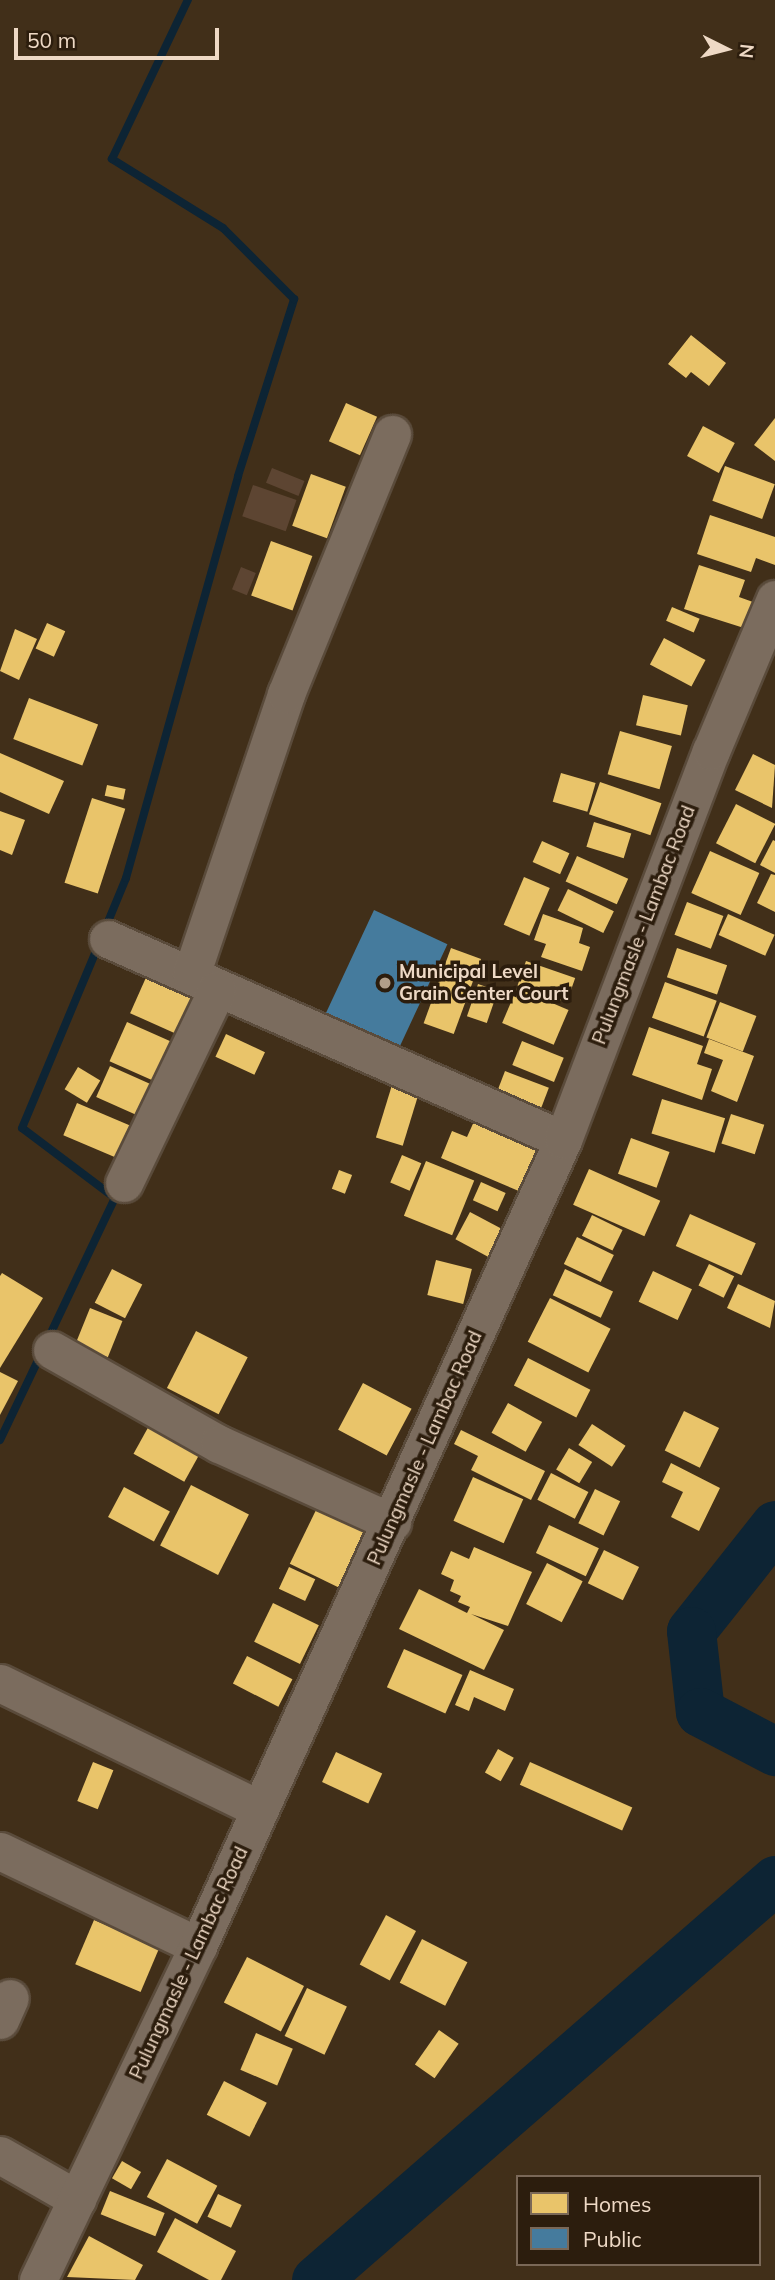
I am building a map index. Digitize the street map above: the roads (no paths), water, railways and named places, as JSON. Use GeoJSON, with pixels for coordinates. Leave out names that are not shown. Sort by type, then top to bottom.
{"type":"FeatureCollection","features":[{"type":"Feature","properties":{"kind":"street"},"geometry":{"type":"LineString","coordinates":[[124,1183],[204,983],[286,694],[392,434]]}},
{"type":"Feature","properties":{"kind":"street","name":"Pulungmasle - Lambac Road"},"geometry":{"type":"LineString","coordinates":[[38,2280],[198,1946],[563,1140],[710,751],[775,600]]}},
{"type":"Feature","properties":{"kind":"street"},"geometry":{"type":"LineString","coordinates":[[108,939],[563,1140]]}},
{"type":"Feature","properties":{"kind":"street"},"geometry":{"type":"LineString","coordinates":[[51,1350],[219,1444],[392,1522]]}},
{"type":"Feature","properties":{"kind":"street"},"geometry":{"type":"LineString","coordinates":[[0,1683],[260,1809]]}},
{"type":"Feature","properties":{"kind":"street"},"geometry":{"type":"LineString","coordinates":[[0,1851],[198,1946]]}},
{"type":"Feature","properties":{"kind":"street"},"geometry":{"type":"LineString","coordinates":[[0,2155],[77,2199]]}},
{"type":"Feature","properties":{"kind":"waterway"},"geometry":{"type":"LineString","coordinates":[[105,929],[126,878],[238,476],[294,299],[223,228],[112,159],[188,0]]}},
{"type":"Feature","properties":{"kind":"waterway"},"geometry":{"type":"LineString","coordinates":[[47,1341],[115,1198],[22,1128],[99,944]]}},
{"type":"Feature","properties":{"kind":"waterway"},"geometry":{"type":"LineString","coordinates":[[0,1440],[42,1352]]}},
{"type":"Feature","properties":{"kind":"waterway"},"geometry":{"type":"LineString","coordinates":[[775,1525],[691,1631],[700,1712],[775,1751]]}},
{"type":"Feature","properties":{"kind":"waterway"},"geometry":{"type":"LineString","coordinates":[[766,1746],[775,1728]]}},
{"type":"Feature","properties":{"kind":"waterway"},"geometry":{"type":"LineString","coordinates":[[316,2280],[775,1880]]}},
{"type":"Feature","properties":{"kind":"place","name":"Municipal Level Grain Center Court"},"geometry":{"type":"Point","coordinates":[385,983]}}]}
